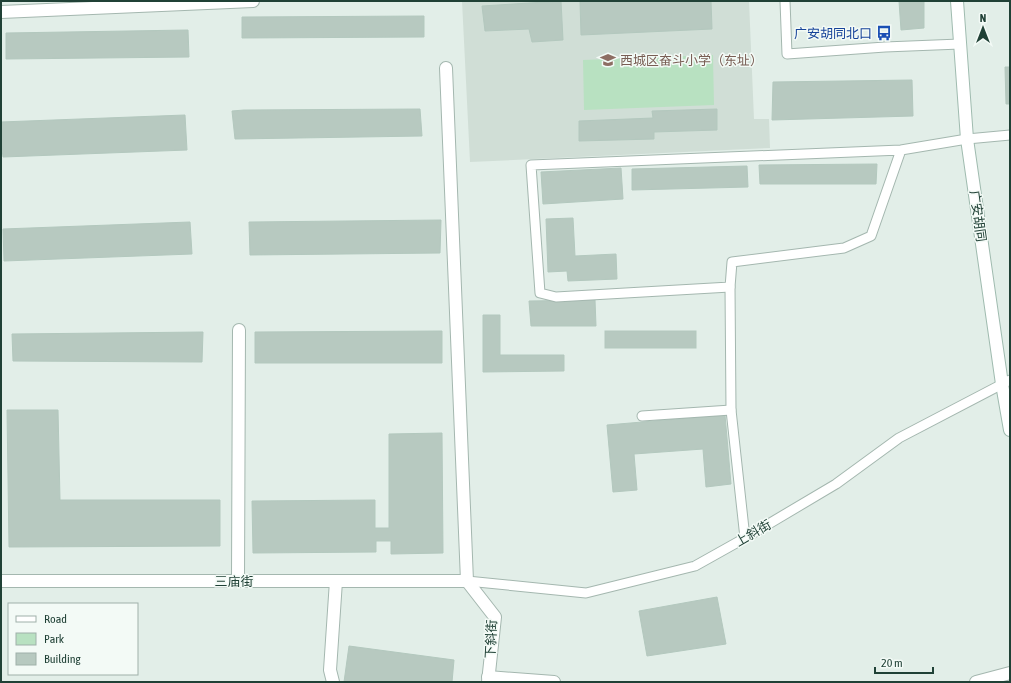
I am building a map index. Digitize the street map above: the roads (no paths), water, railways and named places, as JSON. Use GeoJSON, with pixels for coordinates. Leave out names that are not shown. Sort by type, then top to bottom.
{"type":"FeatureCollection","features":[{"type":"Feature","properties":{"kind":"street"},"geometry":{"type":"LineString","coordinates":[[1,12],[253,1]]}},
{"type":"Feature","properties":{"kind":"street","name":"广安胡同"},"geometry":{"type":"LineString","coordinates":[[957,1],[967,139],[1006,382],[1010,430]]}},
{"type":"Feature","properties":{"kind":"street"},"geometry":{"type":"LineString","coordinates":[[446,68],[467,581]]}},
{"type":"Feature","properties":{"kind":"street"},"geometry":{"type":"LineString","coordinates":[[238,580],[239,330]]}},
{"type":"Feature","properties":{"kind":"street","name":"三庙街"},"geometry":{"type":"LineString","coordinates":[[1,581],[467,581]]}},
{"type":"Feature","properties":{"kind":"street"},"geometry":{"type":"LineString","coordinates":[[333,682],[330,670],[336,581]]}},
{"type":"Feature","properties":{"kind":"street","name":"下斜街"},"geometry":{"type":"LineString","coordinates":[[467,581],[495,617],[488,680]]}},
{"type":"Feature","properties":{"kind":"street"},"geometry":{"type":"LineString","coordinates":[[976,682],[1010,673]]}},
{"type":"Feature","properties":{"kind":"street"},"geometry":{"type":"LineString","coordinates":[[488,680],[554,682]]}},
{"type":"Feature","properties":{"kind":"lane"},"geometry":{"type":"LineString","coordinates":[[786,1],[787,54],[885,47],[960,44]]}},
{"type":"Feature","properties":{"kind":"lane"},"geometry":{"type":"LineString","coordinates":[[730,287],[556,297],[540,293],[531,166],[900,150],[967,139],[1010,135]]}},
{"type":"Feature","properties":{"kind":"lane"},"geometry":{"type":"LineString","coordinates":[[745,538],[730,410],[730,287],[732,262],[844,248],[871,236],[900,150]]}},
{"type":"Feature","properties":{"kind":"lane","name":"上斜街"},"geometry":{"type":"LineString","coordinates":[[467,581],[586,593],[696,566],[836,484],[899,438],[1006,382]]}},
{"type":"Feature","properties":{"kind":"lane"},"geometry":{"type":"LineString","coordinates":[[642,416],[730,410]]}},
{"type":"Feature","properties":{"kind":"place","name":"广安胡同北口"},"geometry":{"type":"Point","coordinates":[884,33]}},
{"type":"Feature","properties":{"kind":"place","name":"西城区奋斗小学（东址）"},"geometry":{"type":"Point","coordinates":[608,60]}}]}
